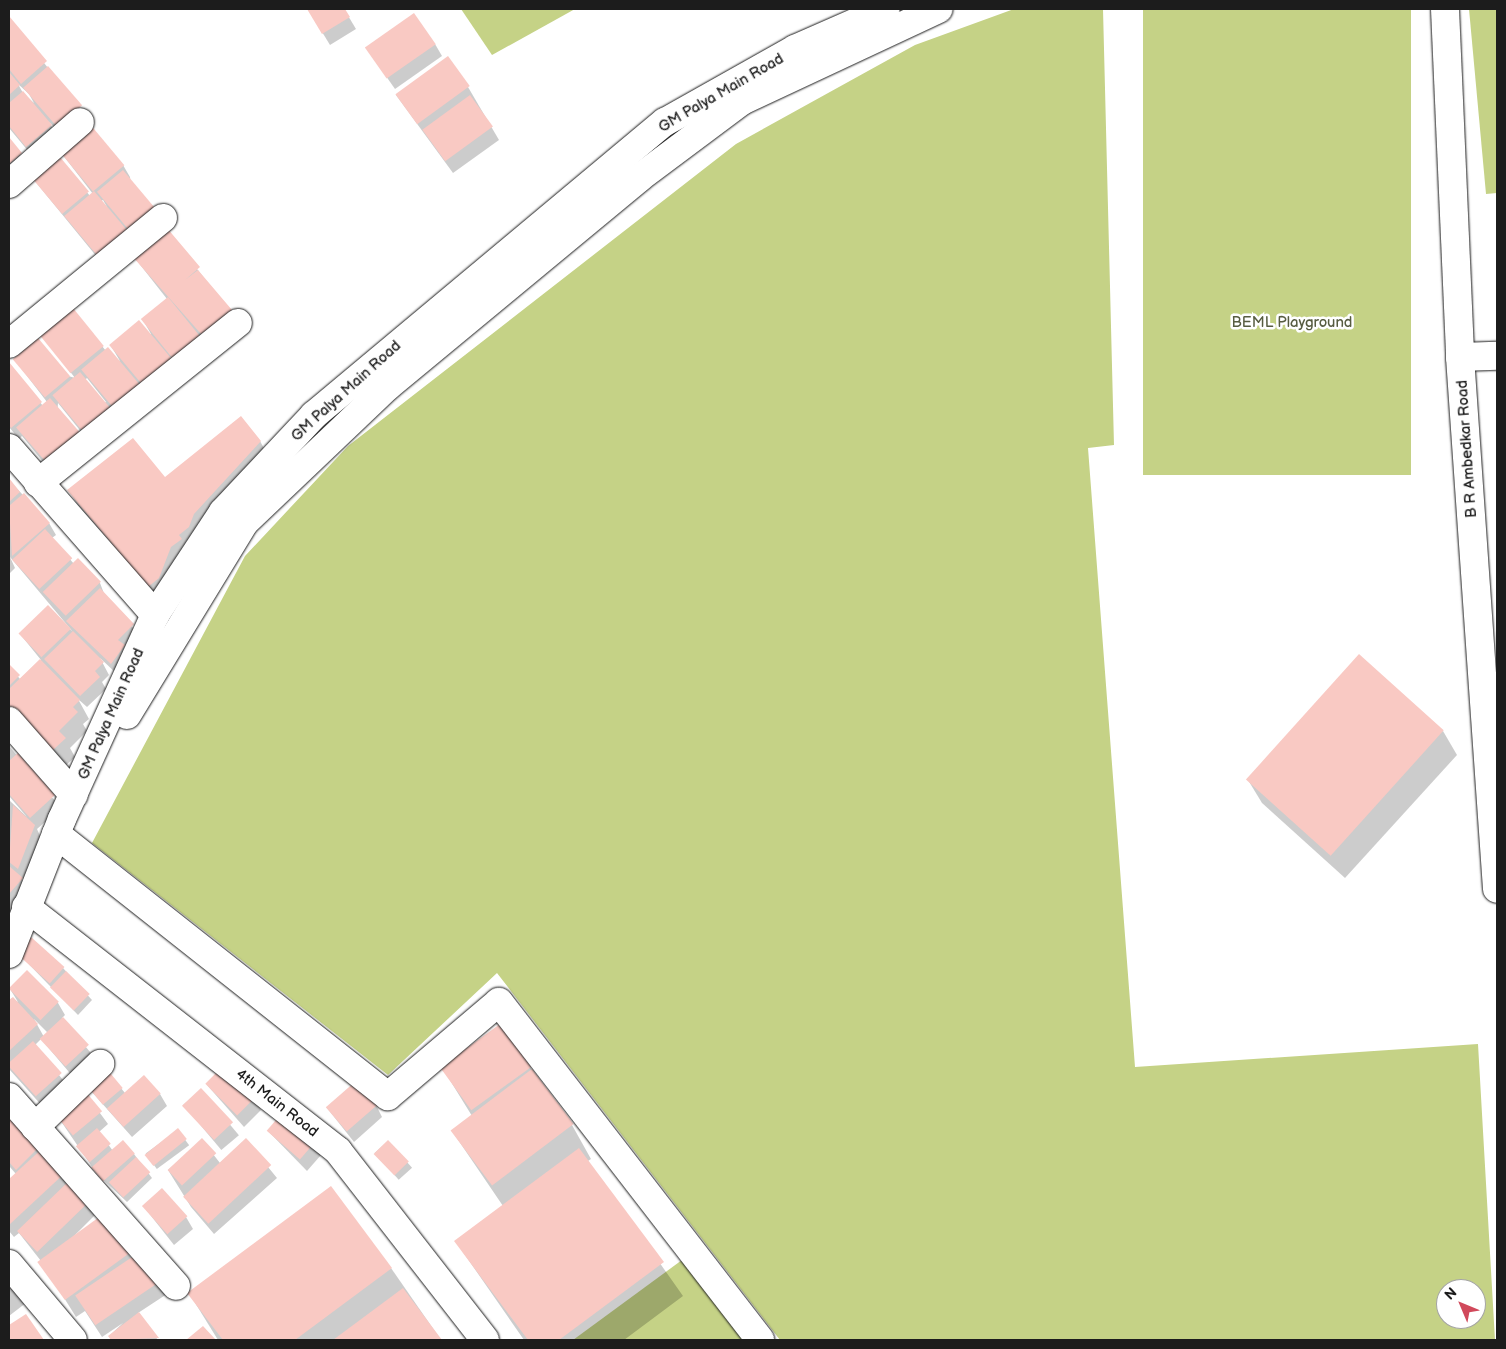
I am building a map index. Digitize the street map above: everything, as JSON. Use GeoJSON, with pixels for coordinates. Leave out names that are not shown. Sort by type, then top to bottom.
{"type":"FeatureCollection","features":[{"type":"Feature","properties":{"kind":"street","name":"GM Palya Main Road"},"geometry":{"type":"LineString","coordinates":[[9,954],[59,827],[155,615],[223,512],[314,415],[502,256],[665,122],[795,49],[886,9]]}},
{"type":"Feature","properties":{"kind":"street"},"geometry":{"type":"LineString","coordinates":[[760,1340],[499,1002],[388,1096],[59,827],[78,805],[132,706],[244,523],[345,425],[516,277],[742,102],[938,9]]}},
{"type":"Feature","properties":{"kind":"street","name":"B R Ambedkar Road"},"geometry":{"type":"LineString","coordinates":[[1445,9],[1460,357],[1497,889]]}},
{"type":"Feature","properties":{"kind":"street"},"geometry":{"type":"LineString","coordinates":[[9,184],[80,122]]}},
{"type":"Feature","properties":{"kind":"street"},"geometry":{"type":"LineString","coordinates":[[9,344],[163,218]]}},
{"type":"Feature","properties":{"kind":"street"},"geometry":{"type":"LineString","coordinates":[[38,483],[238,323]]}},
{"type":"Feature","properties":{"kind":"street"},"geometry":{"type":"LineString","coordinates":[[1460,357],[1497,356]]}},
{"type":"Feature","properties":{"kind":"street"},"geometry":{"type":"LineString","coordinates":[[9,448],[155,615]]}},
{"type":"Feature","properties":{"kind":"street"},"geometry":{"type":"LineString","coordinates":[[9,721],[74,795]]}},
{"type":"Feature","properties":{"kind":"street","name":"4th Main Road"},"geometry":{"type":"LineString","coordinates":[[26,907],[338,1151],[485,1340]]}},
{"type":"Feature","properties":{"kind":"street"},"geometry":{"type":"LineString","coordinates":[[35,1127],[100,1064]]}},
{"type":"Feature","properties":{"kind":"street"},"geometry":{"type":"LineString","coordinates":[[9,1097],[176,1286]]}},
{"type":"Feature","properties":{"kind":"street"},"geometry":{"type":"LineString","coordinates":[[9,1264],[72,1340]]}},
{"type":"Feature","properties":{"kind":"green space"},"geometry":{"type":"Polygon","coordinates":[[[461,9],[575,9],[492,55],[461,9]]]}},
{"type":"Feature","properties":{"kind":"green space"},"geometry":{"type":"Polygon","coordinates":[[[1014,9],[1103,9],[1114,445],[1088,448],[1135,1067],[1478,1044],[1495,1340],[780,1340],[497,973],[388,1075],[92,843],[245,556],[348,446],[736,144],[915,45],[1014,9]]]}},
{"type":"Feature","properties":{"kind":"green space","name":"BEML Playground"},"geometry":{"type":"Polygon","coordinates":[[[1143,9],[1411,9],[1411,475],[1143,475],[1143,9]]]}},
{"type":"Feature","properties":{"kind":"green space"},"geometry":{"type":"Polygon","coordinates":[[[1469,9],[1497,9],[1497,193],[1486,194],[1469,9]]]}},
{"type":"Feature","properties":{"kind":"green space"},"geometry":{"type":"Polygon","coordinates":[[[682,1260],[743,1340],[573,1340],[682,1260]]]}},
{"type":"Feature","properties":{"kind":"building"},"geometry":{"type":"Polygon","coordinates":[[[307,9],[345,9],[350,17],[322,34],[307,9]]]}},
{"type":"Feature","properties":{"kind":"building"},"geometry":{"type":"Polygon","coordinates":[[[414,13],[436,44],[387,79],[365,47],[414,13]]]}},
{"type":"Feature","properties":{"kind":"building"},"geometry":{"type":"Polygon","coordinates":[[[9,16],[47,61],[21,84],[9,69],[9,16]]]}},
{"type":"Feature","properties":{"kind":"building"},"geometry":{"type":"Polygon","coordinates":[[[448,56],[470,86],[417,124],[395,94],[448,56]]]}},
{"type":"Feature","properties":{"kind":"building"},"geometry":{"type":"Polygon","coordinates":[[[48,66],[82,105],[57,127],[23,88],[48,66]]]}},
{"type":"Feature","properties":{"kind":"building"},"geometry":{"type":"Polygon","coordinates":[[[9,72],[20,85],[9,95],[9,72]]]}},
{"type":"Feature","properties":{"kind":"building"},"geometry":{"type":"Polygon","coordinates":[[[23,91],[52,125],[26,147],[9,126],[9,103],[23,91]]]}},
{"type":"Feature","properties":{"kind":"building"},"geometry":{"type":"Polygon","coordinates":[[[470,95],[493,127],[445,161],[422,130],[470,95]]]}},
{"type":"Feature","properties":{"kind":"building"},"geometry":{"type":"Polygon","coordinates":[[[89,123],[124,165],[93,191],[58,149],[89,123]]]}},
{"type":"Feature","properties":{"kind":"building"},"geometry":{"type":"Polygon","coordinates":[[[9,137],[22,153],[9,164],[9,137]]]}},
{"type":"Feature","properties":{"kind":"building"},"geometry":{"type":"Polygon","coordinates":[[[60,157],[89,191],[62,214],[33,179],[60,157]]]}},
{"type":"Feature","properties":{"kind":"building"},"geometry":{"type":"Polygon","coordinates":[[[123,170],[155,208],[129,230],[97,192],[123,170]]]}},
{"type":"Feature","properties":{"kind":"building"},"geometry":{"type":"Polygon","coordinates":[[[94,191],[129,232],[99,257],[64,216],[94,191]]]}},
{"type":"Feature","properties":{"kind":"building"},"geometry":{"type":"Polygon","coordinates":[[[167,228],[200,267],[185,280],[198,270],[232,310],[202,335],[132,256],[167,228]]]}},
{"type":"Feature","properties":{"kind":"building"},"geometry":{"type":"Polygon","coordinates":[[[168,297],[199,336],[172,358],[141,319],[168,297]]]}},
{"type":"Feature","properties":{"kind":"building"},"geometry":{"type":"Polygon","coordinates":[[[73,308],[104,346],[70,373],[40,335],[73,308]]]}},
{"type":"Feature","properties":{"kind":"building"},"geometry":{"type":"Polygon","coordinates":[[[139,320],[172,360],[143,385],[109,345],[139,320]]]}},
{"type":"Feature","properties":{"kind":"building"},"geometry":{"type":"Polygon","coordinates":[[[38,338],[70,376],[45,398],[13,359],[38,338]]]}},
{"type":"Feature","properties":{"kind":"building"},"geometry":{"type":"Polygon","coordinates":[[[108,347],[141,386],[114,409],[81,369],[108,347]]]}},
{"type":"Feature","properties":{"kind":"building"},"geometry":{"type":"Polygon","coordinates":[[[9,362],[42,402],[11,428],[9,425],[9,362]]]}},
{"type":"Feature","properties":{"kind":"building"},"geometry":{"type":"Polygon","coordinates":[[[80,372],[111,409],[83,432],[52,395],[80,372]]]}},
{"type":"Feature","properties":{"kind":"building"},"geometry":{"type":"Polygon","coordinates":[[[50,398],[80,433],[46,462],[16,428],[50,398]]]}},
{"type":"Feature","properties":{"kind":"building"},"geometry":{"type":"Polygon","coordinates":[[[241,416],[261,441],[194,514],[189,527],[179,535],[182,539],[171,547],[159,578],[148,587],[67,490],[133,438],[165,477],[241,416]]]}},
{"type":"Feature","properties":{"kind":"building"},"geometry":{"type":"Polygon","coordinates":[[[9,478],[20,492],[9,502],[9,478]]]}},
{"type":"Feature","properties":{"kind":"building"},"geometry":{"type":"Polygon","coordinates":[[[24,493],[50,523],[12,556],[9,506],[24,493]]]}},
{"type":"Feature","properties":{"kind":"building"},"geometry":{"type":"Polygon","coordinates":[[[45,529],[72,558],[39,589],[12,560],[45,529]]]}},
{"type":"Feature","properties":{"kind":"building"},"geometry":{"type":"Polygon","coordinates":[[[78,558],[101,582],[66,616],[43,592],[78,558]]]}},
{"type":"Feature","properties":{"kind":"building"},"geometry":{"type":"Polygon","coordinates":[[[100,588],[134,624],[118,640],[125,645],[111,664],[66,621],[100,588]]]}},
{"type":"Feature","properties":{"kind":"building"},"geometry":{"type":"Polygon","coordinates":[[[48,605],[71,629],[41,657],[19,633],[48,605]]]}},
{"type":"Feature","properties":{"kind":"building"},"geometry":{"type":"Polygon","coordinates":[[[73,631],[104,662],[95,671],[100,677],[80,696],[44,659],[73,631]]]}},
{"type":"Feature","properties":{"kind":"building"},"geometry":{"type":"Polygon","coordinates":[[[1359,654],[1444,730],[1331,856],[1246,780],[1359,654]]]}},
{"type":"Feature","properties":{"kind":"building"},"geometry":{"type":"Polygon","coordinates":[[[40,659],[80,700],[73,707],[78,712],[59,731],[66,738],[53,750],[9,705],[9,689],[40,659]]]}},
{"type":"Feature","properties":{"kind":"building"},"geometry":{"type":"Polygon","coordinates":[[[9,664],[20,675],[9,686],[9,664]]]}},
{"type":"Feature","properties":{"kind":"building"},"geometry":{"type":"Polygon","coordinates":[[[18,753],[55,795],[30,818],[9,794],[9,761],[18,753]]]}},
{"type":"Feature","properties":{"kind":"building"},"geometry":{"type":"Polygon","coordinates":[[[13,805],[35,825],[18,869],[9,862],[13,805]]]}},
{"type":"Feature","properties":{"kind":"building"},"geometry":{"type":"Polygon","coordinates":[[[9,866],[23,878],[9,894],[9,866]]]}},
{"type":"Feature","properties":{"kind":"building"},"geometry":{"type":"Polygon","coordinates":[[[31,937],[64,967],[50,983],[16,953],[31,937]]]}},
{"type":"Feature","properties":{"kind":"building"},"geometry":{"type":"Polygon","coordinates":[[[27,970],[59,1002],[40,1020],[9,989],[27,970]]]}},
{"type":"Feature","properties":{"kind":"building"},"geometry":{"type":"Polygon","coordinates":[[[66,971],[90,994],[74,1010],[50,988],[66,971]]]}},
{"type":"Feature","properties":{"kind":"building"},"geometry":{"type":"Polygon","coordinates":[[[13,997],[38,1024],[9,1051],[9,1000],[13,997]]]}},
{"type":"Feature","properties":{"kind":"building"},"geometry":{"type":"Polygon","coordinates":[[[63,1017],[89,1045],[66,1067],[40,1039],[63,1017]]]}},
{"type":"Feature","properties":{"kind":"building"},"geometry":{"type":"Polygon","coordinates":[[[500,1024],[531,1067],[471,1110],[440,1067],[500,1024]]]}},
{"type":"Feature","properties":{"kind":"building"},"geometry":{"type":"Polygon","coordinates":[[[33,1041],[62,1073],[36,1096],[9,1067],[9,1063],[33,1041]]]}},
{"type":"Feature","properties":{"kind":"building"},"geometry":{"type":"Polygon","coordinates":[[[223,1066],[255,1098],[237,1115],[205,1084],[223,1066]]]}},
{"type":"Feature","properties":{"kind":"building"},"geometry":{"type":"Polygon","coordinates":[[[106,1068],[123,1088],[103,1105],[86,1085],[106,1068]]]}},
{"type":"Feature","properties":{"kind":"building"},"geometry":{"type":"Polygon","coordinates":[[[532,1069],[574,1124],[492,1185],[451,1130],[532,1069]]]}},
{"type":"Feature","properties":{"kind":"building"},"geometry":{"type":"Polygon","coordinates":[[[144,1075],[161,1094],[124,1127],[107,1108],[144,1075]]]}},
{"type":"Feature","properties":{"kind":"building"},"geometry":{"type":"Polygon","coordinates":[[[356,1081],[377,1105],[347,1131],[326,1107],[356,1081]]]}},
{"type":"Feature","properties":{"kind":"building"},"geometry":{"type":"Polygon","coordinates":[[[201,1088],[233,1122],[214,1140],[182,1106],[201,1088]]]}},
{"type":"Feature","properties":{"kind":"building"},"geometry":{"type":"Polygon","coordinates":[[[86,1092],[102,1111],[73,1136],[57,1116],[86,1092]]]}},
{"type":"Feature","properties":{"kind":"building"},"geometry":{"type":"Polygon","coordinates":[[[289,1105],[322,1134],[300,1160],[267,1131],[289,1105]]]}},
{"type":"Feature","properties":{"kind":"building"},"geometry":{"type":"Polygon","coordinates":[[[9,1116],[41,1145],[16,1170],[9,1162],[9,1116]]]}},
{"type":"Feature","properties":{"kind":"building"},"geometry":{"type":"Polygon","coordinates":[[[97,1128],[111,1144],[90,1162],[76,1146],[97,1128]]]}},
{"type":"Feature","properties":{"kind":"building"},"geometry":{"type":"Polygon","coordinates":[[[178,1128],[187,1139],[153,1166],[145,1155],[178,1128]]]}},
{"type":"Feature","properties":{"kind":"building"},"geometry":{"type":"Polygon","coordinates":[[[202,1138],[216,1153],[182,1185],[168,1170],[202,1138]]]}},
{"type":"Feature","properties":{"kind":"building"},"geometry":{"type":"Polygon","coordinates":[[[246,1138],[271,1165],[208,1224],[183,1197],[246,1138]]]}},
{"type":"Feature","properties":{"kind":"building"},"geometry":{"type":"Polygon","coordinates":[[[123,1140],[135,1154],[103,1181],[91,1168],[123,1140]]]}},
{"type":"Feature","properties":{"kind":"building"},"geometry":{"type":"Polygon","coordinates":[[[388,1140],[409,1162],[394,1175],[374,1154],[388,1140]]]}},
{"type":"Feature","properties":{"kind":"building"},"geometry":{"type":"Polygon","coordinates":[[[45,1146],[67,1171],[9,1225],[9,1179],[45,1146]]]}},
{"type":"Feature","properties":{"kind":"building"},"geometry":{"type":"Polygon","coordinates":[[[579,1148],[664,1262],[559,1340],[528,1340],[454,1241],[579,1148]]]}},
{"type":"Feature","properties":{"kind":"building"},"geometry":{"type":"Polygon","coordinates":[[[136,1157],[150,1172],[123,1198],[109,1182],[136,1157]]]}},
{"type":"Feature","properties":{"kind":"building"},"geometry":{"type":"Polygon","coordinates":[[[71,1179],[91,1200],[37,1252],[17,1231],[71,1179]]]}},
{"type":"Feature","properties":{"kind":"building"},"geometry":{"type":"Polygon","coordinates":[[[331,1186],[392,1268],[295,1340],[223,1340],[187,1293],[331,1186]]]}},
{"type":"Feature","properties":{"kind":"building"},"geometry":{"type":"Polygon","coordinates":[[[162,1188],[187,1216],[167,1234],[142,1206],[162,1188]]]}},
{"type":"Feature","properties":{"kind":"building"},"geometry":{"type":"Polygon","coordinates":[[[102,1215],[130,1253],[65,1300],[37,1262],[102,1215]]]}},
{"type":"Feature","properties":{"kind":"building"},"geometry":{"type":"Polygon","coordinates":[[[144,1249],[164,1279],[95,1325],[75,1295],[144,1249]]]}},
{"type":"Feature","properties":{"kind":"building"},"geometry":{"type":"Polygon","coordinates":[[[403,1288],[442,1340],[333,1340],[403,1288]]]}},
{"type":"Feature","properties":{"kind":"building"},"geometry":{"type":"Polygon","coordinates":[[[139,1312],[159,1338],[111,1340],[108,1336],[139,1312]]]}},
{"type":"Feature","properties":{"kind":"building"},"geometry":{"type":"Polygon","coordinates":[[[26,1314],[44,1340],[9,1340],[9,1325],[26,1314]]]}},
{"type":"Feature","properties":{"kind":"building"},"geometry":{"type":"Polygon","coordinates":[[[203,1326],[216,1340],[186,1340],[203,1326]]]}}]}
